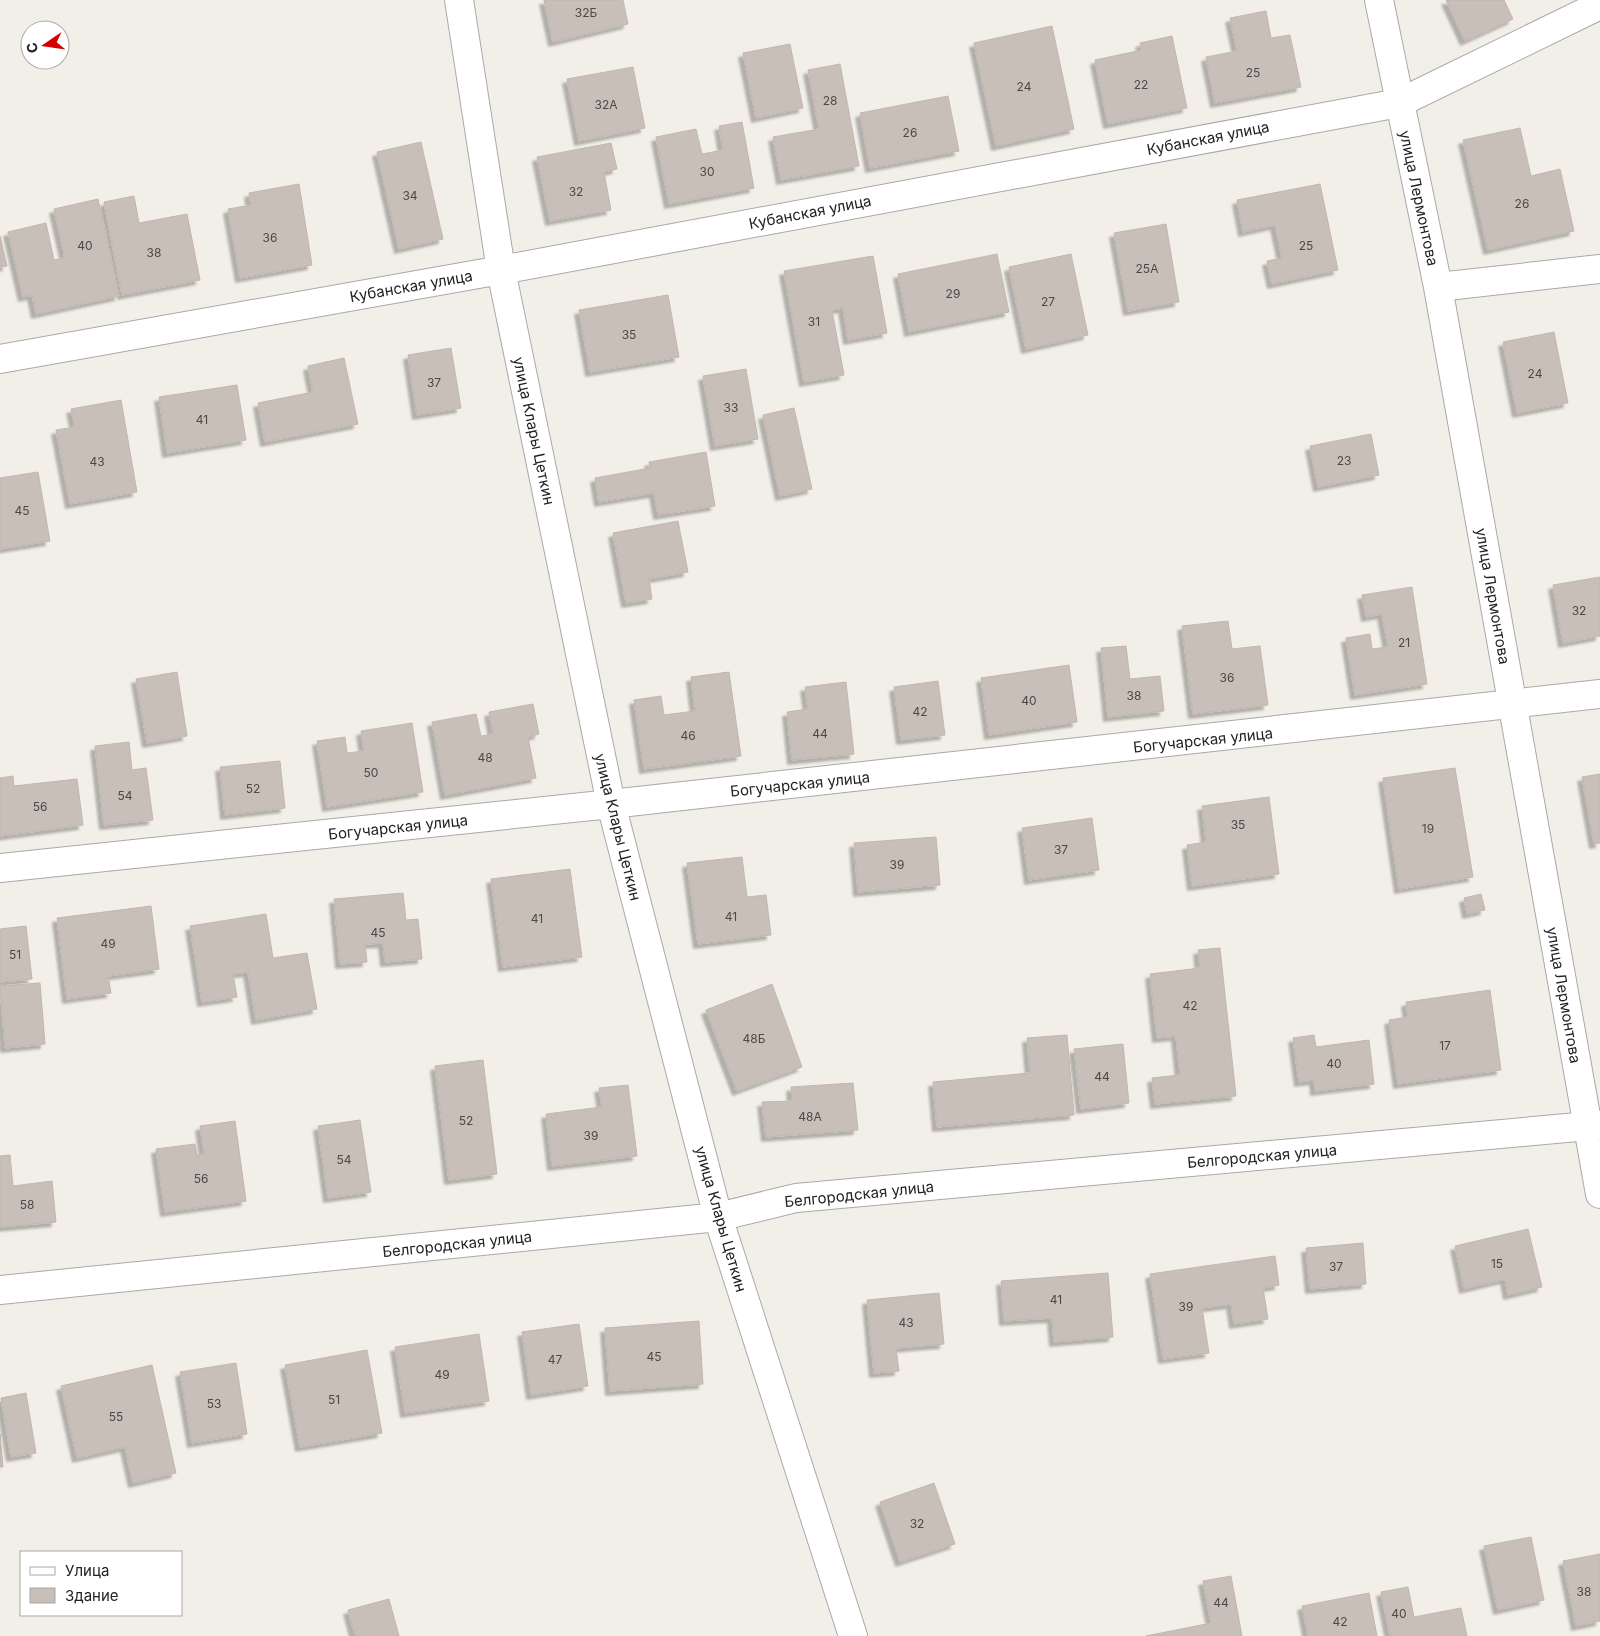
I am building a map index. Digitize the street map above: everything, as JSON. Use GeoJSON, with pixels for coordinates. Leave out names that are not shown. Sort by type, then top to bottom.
{"type":"FeatureCollection","features":[{"type":"Feature","properties":{"kind":"street","name":"улица Клары Цеткин"},"geometry":{"type":"LineString","coordinates":[[459,0],[501,270],[611,804],[718,1217],[853,1636]]}},
{"type":"Feature","properties":{"kind":"street","name":"улица Лермонтова"},"geometry":{"type":"LineString","coordinates":[[1379,0],[1438,287],[1513,706],[1594,1126],[1600,1194]]}},
{"type":"Feature","properties":{"kind":"street","name":"Кубанская улица"},"geometry":{"type":"LineString","coordinates":[[0,359],[501,270],[1399,102],[1600,5]]}},
{"type":"Feature","properties":{"kind":"street"},"geometry":{"type":"LineString","coordinates":[[1438,287],[1600,269]]}},
{"type":"Feature","properties":{"kind":"street","name":"Богучарская улица"},"geometry":{"type":"LineString","coordinates":[[0,868],[1513,706],[1600,694]]}},
{"type":"Feature","properties":{"kind":"street","name":"Белгородская улица"},"geometry":{"type":"LineString","coordinates":[[0,1290],[718,1217],[796,1198],[1594,1126]]}},
{"type":"Feature","properties":{"kind":"building"},"geometry":{"type":"Polygon","coordinates":[[[544,0],[623,0],[628,24],[553,42],[544,0]]]}},
{"type":"Feature","properties":{"kind":"building"},"geometry":{"type":"Polygon","coordinates":[[[1446,0],[1504,0],[1513,19],[1465,41],[1446,0]]]}},
{"type":"Feature","properties":{"kind":"building"},"geometry":{"type":"Polygon","coordinates":[[[1266,11],[1271,38],[1290,35],[1301,87],[1215,103],[1206,57],[1237,51],[1230,18],[1266,11]]]}},
{"type":"Feature","properties":{"kind":"building"},"geometry":{"type":"Polygon","coordinates":[[[1052,26],[1074,129],[996,146],[974,43],[1052,26]]]}},
{"type":"Feature","properties":{"kind":"building"},"geometry":{"type":"Polygon","coordinates":[[[1172,36],[1187,108],[1108,124],[1095,60],[1142,50],[1140,43],[1172,36]]]}},
{"type":"Feature","properties":{"kind":"building"},"geometry":{"type":"Polygon","coordinates":[[[790,44],[803,108],[756,118],[743,53],[790,44]]]}},
{"type":"Feature","properties":{"kind":"building"},"geometry":{"type":"Polygon","coordinates":[[[840,64],[859,166],[781,180],[773,137],[819,129],[808,70],[840,64]]]}},
{"type":"Feature","properties":{"kind":"building"},"geometry":{"type":"Polygon","coordinates":[[[633,67],[645,128],[579,141],[567,79],[633,67]]]}},
{"type":"Feature","properties":{"kind":"building"},"geometry":{"type":"Polygon","coordinates":[[[948,96],[959,151],[870,168],[860,113],[948,96]]]}},
{"type":"Feature","properties":{"kind":"building"},"geometry":{"type":"Polygon","coordinates":[[[742,122],[754,188],[669,204],[656,137],[696,129],[702,154],[723,150],[719,126],[742,122]]]}},
{"type":"Feature","properties":{"kind":"building"},"geometry":{"type":"Polygon","coordinates":[[[1520,128],[1531,176],[1560,169],[1574,231],[1488,250],[1463,140],[1520,128]]]}},
{"type":"Feature","properties":{"kind":"building"},"geometry":{"type":"Polygon","coordinates":[[[421,142],[443,239],[399,249],[377,152],[421,142]]]}},
{"type":"Feature","properties":{"kind":"building"},"geometry":{"type":"Polygon","coordinates":[[[611,143],[617,169],[604,172],[611,210],[550,221],[537,157],[611,143]]]}},
{"type":"Feature","properties":{"kind":"building"},"geometry":{"type":"Polygon","coordinates":[[[299,184],[312,265],[240,278],[228,209],[251,205],[249,193],[299,184]]]}},
{"type":"Feature","properties":{"kind":"building"},"geometry":{"type":"Polygon","coordinates":[[[1320,184],[1338,270],[1272,284],[1267,261],[1282,258],[1275,225],[1243,232],[1237,200],[1320,184]]]}},
{"type":"Feature","properties":{"kind":"building"},"geometry":{"type":"Polygon","coordinates":[[[134,196],[139,223],[187,214],[200,280],[122,295],[104,202],[134,196]]]}},
{"type":"Feature","properties":{"kind":"building"},"geometry":{"type":"Polygon","coordinates":[[[98,199],[119,296],[36,314],[32,295],[23,297],[8,232],[46,223],[54,260],[65,258],[54,209],[98,199]]]}},
{"type":"Feature","properties":{"kind":"building"},"geometry":{"type":"Polygon","coordinates":[[[1166,224],[1179,302],[1128,311],[1114,233],[1166,224]]]}},
{"type":"Feature","properties":{"kind":"building"},"geometry":{"type":"Polygon","coordinates":[[[0,236],[7,266],[0,267],[0,236]]]}},
{"type":"Feature","properties":{"kind":"building"},"geometry":{"type":"Polygon","coordinates":[[[997,254],[1009,312],[909,332],[898,274],[997,254]]]}},
{"type":"Feature","properties":{"kind":"building"},"geometry":{"type":"Polygon","coordinates":[[[1071,254],[1088,335],[1026,349],[1009,267],[1071,254]]]}},
{"type":"Feature","properties":{"kind":"building"},"geometry":{"type":"Polygon","coordinates":[[[873,256],[887,333],[848,340],[843,308],[832,310],[844,375],[804,382],[784,271],[873,256]]]}},
{"type":"Feature","properties":{"kind":"building"},"geometry":{"type":"Polygon","coordinates":[[[668,295],[679,357],[590,372],[579,310],[668,295]]]}},
{"type":"Feature","properties":{"kind":"building"},"geometry":{"type":"Polygon","coordinates":[[[1554,332],[1568,403],[1517,413],[1503,342],[1554,332]]]}},
{"type":"Feature","properties":{"kind":"building"},"geometry":{"type":"Polygon","coordinates":[[[451,348],[461,408],[417,415],[408,355],[451,348]]]}},
{"type":"Feature","properties":{"kind":"building"},"geometry":{"type":"Polygon","coordinates":[[[344,358],[358,424],[265,442],[258,403],[313,392],[308,366],[344,358]]]}},
{"type":"Feature","properties":{"kind":"building"},"geometry":{"type":"Polygon","coordinates":[[[746,369],[758,439],[715,446],[703,376],[746,369]]]}},
{"type":"Feature","properties":{"kind":"building"},"geometry":{"type":"Polygon","coordinates":[[[237,385],[246,440],[167,453],[159,397],[237,385]]]}},
{"type":"Feature","properties":{"kind":"building"},"geometry":{"type":"Polygon","coordinates":[[[121,400],[137,492],[70,504],[56,430],[75,427],[71,409],[121,400]]]}},
{"type":"Feature","properties":{"kind":"building"},"geometry":{"type":"Polygon","coordinates":[[[794,408],[812,489],[780,496],[763,415],[794,408]]]}},
{"type":"Feature","properties":{"kind":"building"},"geometry":{"type":"Polygon","coordinates":[[[1371,434],[1379,475],[1318,487],[1310,446],[1371,434]]]}},
{"type":"Feature","properties":{"kind":"building"},"geometry":{"type":"Polygon","coordinates":[[[706,452],[715,506],[658,515],[654,493],[599,502],[595,478],[650,468],[649,462],[706,452]]]}},
{"type":"Feature","properties":{"kind":"building"},"geometry":{"type":"Polygon","coordinates":[[[38,472],[50,541],[0,549],[0,478],[38,472]]]}},
{"type":"Feature","properties":{"kind":"building"},"geometry":{"type":"Polygon","coordinates":[[[678,521],[688,572],[649,579],[652,599],[626,603],[613,533],[678,521]]]}},
{"type":"Feature","properties":{"kind":"building"},"geometry":{"type":"Polygon","coordinates":[[[1600,577],[1600,636],[1563,643],[1553,585],[1600,577]]]}},
{"type":"Feature","properties":{"kind":"building"},"geometry":{"type":"Polygon","coordinates":[[[1412,587],[1427,684],[1355,695],[1346,638],[1370,634],[1372,649],[1388,647],[1382,614],[1366,617],[1362,595],[1412,587]]]}},
{"type":"Feature","properties":{"kind":"building"},"geometry":{"type":"Polygon","coordinates":[[[1228,621],[1232,649],[1260,646],[1268,705],[1193,714],[1182,626],[1228,621]]]}},
{"type":"Feature","properties":{"kind":"building"},"geometry":{"type":"Polygon","coordinates":[[[1126,646],[1130,679],[1160,676],[1164,711],[1108,717],[1101,648],[1126,646]]]}},
{"type":"Feature","properties":{"kind":"building"},"geometry":{"type":"Polygon","coordinates":[[[1069,665],[1077,722],[989,735],[981,678],[1069,665]]]}},
{"type":"Feature","properties":{"kind":"building"},"geometry":{"type":"Polygon","coordinates":[[[177,672],[187,736],[147,743],[136,679],[177,672]]]}},
{"type":"Feature","properties":{"kind":"building"},"geometry":{"type":"Polygon","coordinates":[[[729,672],[741,756],[644,769],[634,700],[661,696],[664,715],[695,711],[691,677],[729,672]]]}},
{"type":"Feature","properties":{"kind":"building"},"geometry":{"type":"Polygon","coordinates":[[[938,681],[945,735],[901,740],[894,687],[938,681]]]}},
{"type":"Feature","properties":{"kind":"building"},"geometry":{"type":"Polygon","coordinates":[[[846,682],[854,754],[792,760],[787,712],[808,709],[805,687],[846,682]]]}},
{"type":"Feature","properties":{"kind":"building"},"geometry":{"type":"Polygon","coordinates":[[[533,704],[539,734],[528,737],[536,778],[445,795],[432,722],[476,714],[481,736],[493,734],[489,712],[533,704]]]}},
{"type":"Feature","properties":{"kind":"building"},"geometry":{"type":"Polygon","coordinates":[[[412,723],[423,792],[327,807],[317,741],[345,737],[347,753],[364,751],[361,731],[412,723]]]}},
{"type":"Feature","properties":{"kind":"building"},"geometry":{"type":"Polygon","coordinates":[[[129,742],[132,770],[146,768],[153,820],[104,825],[95,746],[129,742]]]}},
{"type":"Feature","properties":{"kind":"building"},"geometry":{"type":"Polygon","coordinates":[[[280,761],[285,808],[225,815],[220,767],[280,761]]]}},
{"type":"Feature","properties":{"kind":"building"},"geometry":{"type":"Polygon","coordinates":[[[1455,768],[1473,877],[1399,889],[1383,778],[1455,768]]]}},
{"type":"Feature","properties":{"kind":"building"},"geometry":{"type":"Polygon","coordinates":[[[1600,774],[1600,843],[1594,844],[1582,777],[1600,774]]]}},
{"type":"Feature","properties":{"kind":"building"},"geometry":{"type":"Polygon","coordinates":[[[13,776],[14,786],[77,779],[83,825],[0,836],[0,778],[13,776]]]}},
{"type":"Feature","properties":{"kind":"building"},"geometry":{"type":"Polygon","coordinates":[[[1269,797],[1279,874],[1192,886],[1187,845],[1206,842],[1202,806],[1269,797]]]}},
{"type":"Feature","properties":{"kind":"building"},"geometry":{"type":"Polygon","coordinates":[[[1092,818],[1099,870],[1029,880],[1022,828],[1092,818]]]}},
{"type":"Feature","properties":{"kind":"building"},"geometry":{"type":"Polygon","coordinates":[[[936,837],[940,885],[858,892],[854,843],[936,837]]]}},
{"type":"Feature","properties":{"kind":"building"},"geometry":{"type":"Polygon","coordinates":[[[742,857],[747,897],[766,895],[771,935],[698,944],[687,863],[742,857]]]}},
{"type":"Feature","properties":{"kind":"building"},"geometry":{"type":"Polygon","coordinates":[[[570,869],[582,957],[503,967],[491,879],[570,869]]]}},
{"type":"Feature","properties":{"kind":"building"},"geometry":{"type":"Polygon","coordinates":[[[403,893],[406,920],[418,919],[422,959],[385,962],[383,943],[365,944],[367,962],[340,964],[334,899],[403,893]]]}},
{"type":"Feature","properties":{"kind":"building"},"geometry":{"type":"Polygon","coordinates":[[[1481,894],[1485,910],[1467,914],[1464,898],[1481,894]]]}},
{"type":"Feature","properties":{"kind":"building"},"geometry":{"type":"Polygon","coordinates":[[[151,906],[159,969],[108,976],[111,993],[67,999],[57,918],[151,906]]]}},
{"type":"Feature","properties":{"kind":"building"},"geometry":{"type":"Polygon","coordinates":[[[266,914],[273,958],[307,953],[317,1009],[256,1020],[248,972],[233,974],[237,997],[202,1002],[190,926],[266,914]]]}},
{"type":"Feature","properties":{"kind":"building"},"geometry":{"type":"Polygon","coordinates":[[[26,926],[32,979],[0,982],[0,929],[26,926]]]}},
{"type":"Feature","properties":{"kind":"building"},"geometry":{"type":"Polygon","coordinates":[[[1220,948],[1236,1096],[1155,1104],[1152,1078],[1180,1075],[1176,1036],[1157,1038],[1150,974],[1200,968],[1198,950],[1220,948]]]}},
{"type":"Feature","properties":{"kind":"building"},"geometry":{"type":"Polygon","coordinates":[[[40,983],[45,1044],[5,1048],[0,986],[40,983]]]}},
{"type":"Feature","properties":{"kind":"building"},"geometry":{"type":"Polygon","coordinates":[[[772,984],[802,1067],[737,1091],[706,1010],[772,984]]]}},
{"type":"Feature","properties":{"kind":"building"},"geometry":{"type":"Polygon","coordinates":[[[1490,990],[1501,1070],[1398,1084],[1389,1020],[1408,1017],[1406,1002],[1490,990]]]}},
{"type":"Feature","properties":{"kind":"building"},"geometry":{"type":"Polygon","coordinates":[[[1067,1035],[1074,1115],[937,1127],[933,1082],[1030,1073],[1027,1038],[1067,1035]]]}},
{"type":"Feature","properties":{"kind":"building"},"geometry":{"type":"Polygon","coordinates":[[[1314,1035],[1316,1047],[1369,1040],[1374,1084],[1315,1091],[1314,1080],[1299,1082],[1293,1038],[1314,1035]]]}},
{"type":"Feature","properties":{"kind":"building"},"geometry":{"type":"Polygon","coordinates":[[[1123,1044],[1129,1103],[1081,1109],[1074,1049],[1123,1044]]]}},
{"type":"Feature","properties":{"kind":"building"},"geometry":{"type":"Polygon","coordinates":[[[483,1060],[497,1174],[449,1180],[435,1066],[483,1060]]]}},
{"type":"Feature","properties":{"kind":"building"},"geometry":{"type":"Polygon","coordinates":[[[853,1083],[858,1130],[766,1137],[762,1102],[792,1101],[791,1087],[853,1083]]]}},
{"type":"Feature","properties":{"kind":"building"},"geometry":{"type":"Polygon","coordinates":[[[628,1085],[637,1156],[552,1166],[546,1114],[602,1107],[599,1088],[628,1085]]]}},
{"type":"Feature","properties":{"kind":"building"},"geometry":{"type":"Polygon","coordinates":[[[360,1120],[371,1192],[328,1198],[318,1126],[360,1120]]]}},
{"type":"Feature","properties":{"kind":"building"},"geometry":{"type":"Polygon","coordinates":[[[235,1121],[246,1201],[165,1212],[156,1149],[195,1144],[197,1155],[204,1154],[200,1126],[235,1121]]]}},
{"type":"Feature","properties":{"kind":"building"},"geometry":{"type":"Polygon","coordinates":[[[10,1155],[13,1186],[52,1181],[56,1222],[0,1227],[0,1156],[10,1155]]]}},
{"type":"Feature","properties":{"kind":"building"},"geometry":{"type":"Polygon","coordinates":[[[1528,1229],[1542,1287],[1508,1295],[1505,1279],[1464,1289],[1455,1246],[1528,1229]]]}},
{"type":"Feature","properties":{"kind":"building"},"geometry":{"type":"Polygon","coordinates":[[[1363,1243],[1366,1284],[1310,1289],[1306,1248],[1363,1243]]]}},
{"type":"Feature","properties":{"kind":"building"},"geometry":{"type":"Polygon","coordinates":[[[1275,1256],[1279,1285],[1263,1288],[1268,1319],[1234,1324],[1231,1304],[1202,1308],[1209,1353],[1163,1359],[1150,1274],[1275,1256]]]}},
{"type":"Feature","properties":{"kind":"building"},"geometry":{"type":"Polygon","coordinates":[[[1108,1273],[1113,1337],[1054,1342],[1052,1318],[1004,1321],[1001,1281],[1108,1273]]]}},
{"type":"Feature","properties":{"kind":"building"},"geometry":{"type":"Polygon","coordinates":[[[939,1293],[944,1344],[896,1348],[899,1371],[874,1373],[867,1300],[939,1293]]]}},
{"type":"Feature","properties":{"kind":"building"},"geometry":{"type":"Polygon","coordinates":[[[699,1321],[703,1384],[610,1391],[605,1328],[699,1321]]]}},
{"type":"Feature","properties":{"kind":"building"},"geometry":{"type":"Polygon","coordinates":[[[579,1324],[588,1386],[531,1395],[522,1332],[579,1324]]]}},
{"type":"Feature","properties":{"kind":"building"},"geometry":{"type":"Polygon","coordinates":[[[479,1334],[489,1401],[405,1413],[395,1347],[479,1334]]]}},
{"type":"Feature","properties":{"kind":"building"},"geometry":{"type":"Polygon","coordinates":[[[367,1350],[382,1433],[300,1447],[285,1365],[367,1350]]]}},
{"type":"Feature","properties":{"kind":"building"},"geometry":{"type":"Polygon","coordinates":[[[236,1363],[247,1434],[192,1443],[180,1372],[236,1363]]]}},
{"type":"Feature","properties":{"kind":"building"},"geometry":{"type":"Polygon","coordinates":[[[152,1365],[176,1473],[133,1483],[125,1447],[77,1458],[61,1386],[152,1365]]]}},
{"type":"Feature","properties":{"kind":"building"},"geometry":{"type":"Polygon","coordinates":[[[26,1393],[36,1453],[11,1457],[1,1398],[26,1393]]]}},
{"type":"Feature","properties":{"kind":"building"},"geometry":{"type":"Polygon","coordinates":[[[0,1434],[3,1467],[0,1467],[0,1434]]]}},
{"type":"Feature","properties":{"kind":"building"},"geometry":{"type":"Polygon","coordinates":[[[934,1483],[955,1544],[900,1562],[880,1502],[934,1483]]]}},
{"type":"Feature","properties":{"kind":"building"},"geometry":{"type":"Polygon","coordinates":[[[1531,1537],[1544,1600],[1498,1610],[1484,1546],[1531,1537]]]}},
{"type":"Feature","properties":{"kind":"building"},"geometry":{"type":"Polygon","coordinates":[[[1600,1554],[1600,1621],[1576,1626],[1563,1561],[1600,1554]]]}},
{"type":"Feature","properties":{"kind":"building"},"geometry":{"type":"Polygon","coordinates":[[[1231,1576],[1242,1636],[1146,1636],[1211,1623],[1203,1581],[1231,1576]]]}},
{"type":"Feature","properties":{"kind":"building"},"geometry":{"type":"Polygon","coordinates":[[[1408,1587],[1414,1617],[1461,1608],[1467,1636],[1390,1636],[1381,1592],[1408,1587]]]}},
{"type":"Feature","properties":{"kind":"building"},"geometry":{"type":"Polygon","coordinates":[[[1369,1593],[1377,1636],[1308,1636],[1302,1606],[1369,1593]]]}},
{"type":"Feature","properties":{"kind":"building"},"geometry":{"type":"Polygon","coordinates":[[[389,1599],[399,1636],[355,1636],[348,1610],[389,1599]]]}}]}
